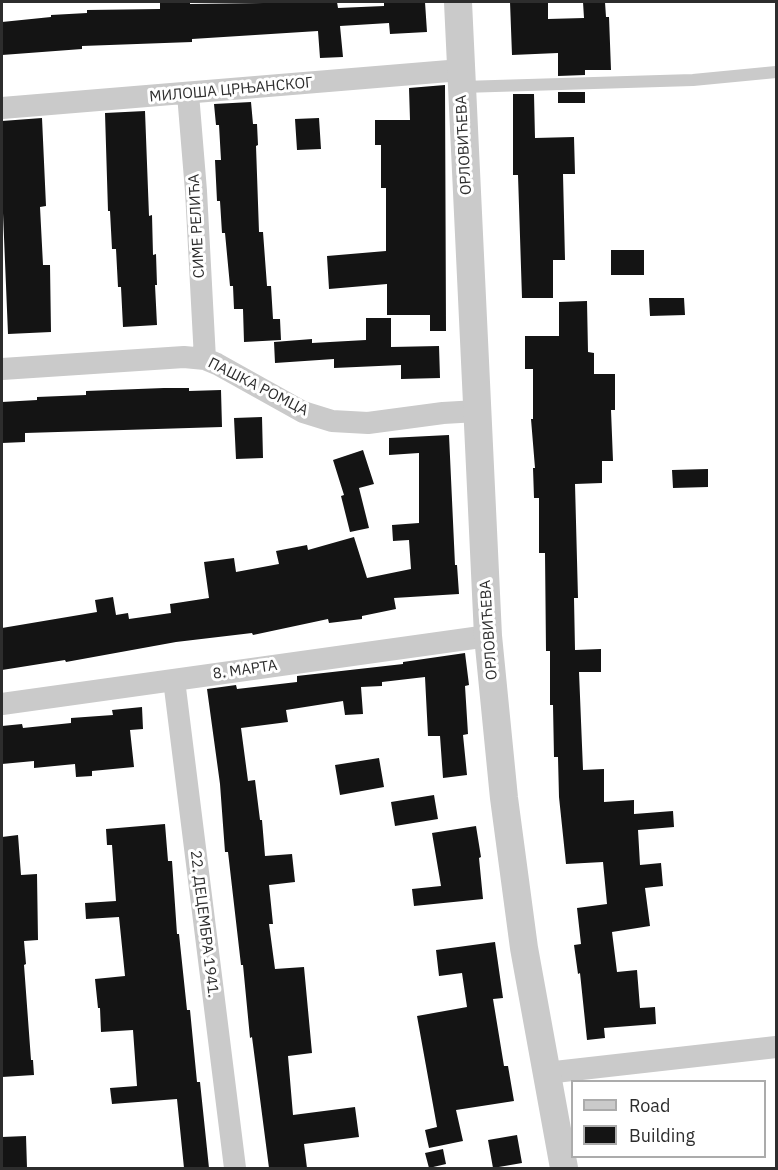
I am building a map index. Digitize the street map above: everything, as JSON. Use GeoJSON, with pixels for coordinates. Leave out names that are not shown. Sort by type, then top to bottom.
{"type":"FeatureCollection","features":[{"type":"Feature","properties":{"kind":"street","name":"ОРЛОВИЋЕВА"},"geometry":{"type":"LineString","coordinates":[[458,2],[488,636],[511,856],[524,948],[564,1168]]}},
{"type":"Feature","properties":{"kind":"street","name":"МИЛОША ЦРЊАНСКОГ"},"geometry":{"type":"LineString","coordinates":[[2,108],[188,94],[461,79]]}},
{"type":"Feature","properties":{"kind":"street","name":"СИМЕ РЕЛИЋА"},"geometry":{"type":"LineString","coordinates":[[188,94],[196,191],[204,359]]}},
{"type":"Feature","properties":{"kind":"street","name":"ПАШКА РОМЦА"},"geometry":{"type":"LineString","coordinates":[[2,369],[153,361],[184,357],[204,359],[217,364],[303,412],[333,421],[368,423],[443,412],[477,411]]}},
{"type":"Feature","properties":{"kind":"street","name":"8. МАРТА"},"geometry":{"type":"LineString","coordinates":[[2,704],[488,636]]}},
{"type":"Feature","properties":{"kind":"street","name":"22. ДЕЦЕМБРА 1941."},"geometry":{"type":"LineString","coordinates":[[174,680],[235,1168]]}},
{"type":"Feature","properties":{"kind":"street"},"geometry":{"type":"LineString","coordinates":[[546,1073],[777,1047]]}},
{"type":"Feature","properties":{"kind":"lane","name":"ОРЛОВИЋЕВА"},"geometry":{"type":"LineString","coordinates":[[461,79],[693,80],[777,72]]}},
{"type":"Feature","properties":{"kind":"building"},"geometry":{"type":"Polygon","coordinates":[[[160,2],[190,2],[190,4],[337,2],[338,8],[384,6],[384,2],[425,2],[427,32],[390,34],[389,23],[340,26],[343,57],[320,58],[318,31],[192,39],[192,42],[82,46],[82,49],[2,55],[2,22],[51,17],[51,15],[87,13],[87,10],[160,9],[160,2]]]}},
{"type":"Feature","properties":{"kind":"building"},"geometry":{"type":"Polygon","coordinates":[[[510,2],[548,2],[548,19],[584,18],[583,2],[605,2],[606,17],[609,17],[611,70],[585,70],[585,75],[558,76],[558,53],[512,55],[510,2]]]}},
{"type":"Feature","properties":{"kind":"building"},"geometry":{"type":"Polygon","coordinates":[[[445,85],[446,331],[430,331],[430,315],[387,315],[387,284],[329,289],[327,256],[386,251],[386,188],[381,188],[381,145],[375,145],[375,120],[410,120],[409,88],[445,85]]]}},
{"type":"Feature","properties":{"kind":"building"},"geometry":{"type":"Polygon","coordinates":[[[558,92],[585,92],[585,103],[558,103],[558,92]]]}},
{"type":"Feature","properties":{"kind":"building"},"geometry":{"type":"Polygon","coordinates":[[[513,94],[534,94],[535,138],[574,137],[575,174],[563,174],[565,260],[553,260],[553,298],[522,298],[518,175],[513,175],[513,94]]]}},
{"type":"Feature","properties":{"kind":"building"},"geometry":{"type":"Polygon","coordinates":[[[251,102],[253,124],[257,124],[259,232],[263,232],[267,286],[271,286],[273,319],[280,319],[281,340],[244,342],[243,309],[234,309],[225,233],[222,233],[220,201],[217,201],[215,160],[221,160],[219,125],[216,125],[214,104],[251,102]]]}},
{"type":"Feature","properties":{"kind":"building"},"geometry":{"type":"Polygon","coordinates":[[[145,111],[149,216],[152,215],[153,255],[156,254],[157,325],[123,327],[121,287],[118,287],[116,249],[112,249],[110,211],[108,211],[105,113],[145,111]]]}},
{"type":"Feature","properties":{"kind":"building"},"geometry":{"type":"Polygon","coordinates":[[[42,118],[46,206],[40,207],[43,265],[50,265],[51,332],[8,334],[2,189],[2,121],[42,118]]]}},
{"type":"Feature","properties":{"kind":"building"},"geometry":{"type":"Polygon","coordinates":[[[319,118],[321,149],[297,150],[295,119],[319,118]]]}},
{"type":"Feature","properties":{"kind":"building"},"geometry":{"type":"Polygon","coordinates":[[[611,250],[644,250],[644,275],[611,275],[611,250]]]}},
{"type":"Feature","properties":{"kind":"building"},"geometry":{"type":"Polygon","coordinates":[[[649,298],[684,298],[685,315],[650,316],[649,298]]]}},
{"type":"Feature","properties":{"kind":"building"},"geometry":{"type":"Polygon","coordinates":[[[587,301],[588,352],[594,353],[594,374],[615,374],[615,410],[611,410],[613,461],[602,461],[602,483],[575,484],[578,598],[574,598],[575,650],[601,649],[601,672],[579,672],[583,770],[604,769],[604,802],[634,800],[634,814],[673,811],[674,827],[638,830],[640,865],[661,863],[663,886],[645,888],[650,926],[612,932],[617,972],[637,970],[640,1008],[655,1007],[656,1024],[604,1028],[605,1038],[587,1040],[580,973],[578,974],[574,945],[581,944],[577,908],[607,904],[603,862],[566,864],[559,797],[558,757],[554,757],[553,705],[550,705],[550,651],[546,651],[545,553],[539,553],[539,498],[534,498],[533,468],[535,468],[531,419],[533,419],[533,369],[525,369],[525,336],[559,336],[559,302],[587,301]]]}},
{"type":"Feature","properties":{"kind":"building"},"geometry":{"type":"Polygon","coordinates":[[[366,318],[391,318],[391,347],[439,346],[440,378],[401,379],[401,365],[334,368],[334,359],[275,363],[274,342],[312,339],[312,343],[366,340],[366,318]]]}},
{"type":"Feature","properties":{"kind":"building"},"geometry":{"type":"Polygon","coordinates":[[[189,388],[189,391],[221,390],[222,427],[25,433],[25,442],[2,443],[2,402],[37,400],[37,397],[86,395],[86,391],[189,388]]]}},
{"type":"Feature","properties":{"kind":"building"},"geometry":{"type":"Polygon","coordinates":[[[262,417],[263,458],[236,459],[234,418],[262,417]]]}},
{"type":"Feature","properties":{"kind":"building"},"geometry":{"type":"Polygon","coordinates":[[[449,435],[455,565],[457,565],[459,594],[394,598],[396,609],[362,616],[362,619],[329,623],[328,619],[253,635],[252,633],[176,642],[66,662],[65,660],[2,670],[2,628],[97,612],[95,600],[113,597],[116,615],[128,613],[129,619],[171,613],[170,604],[209,598],[204,562],[234,558],[236,572],[279,564],[276,551],[307,545],[308,550],[354,537],[367,578],[411,569],[409,540],[393,541],[392,525],[419,523],[419,453],[389,455],[389,438],[449,435]]]}},
{"type":"Feature","properties":{"kind":"building"},"geometry":{"type":"Polygon","coordinates":[[[363,450],[374,484],[359,488],[369,528],[350,532],[341,496],[344,495],[333,460],[363,450]]]}},
{"type":"Feature","properties":{"kind":"building"},"geometry":{"type":"Polygon","coordinates":[[[708,469],[708,487],[673,488],[672,470],[708,469]]]}},
{"type":"Feature","properties":{"kind":"building"},"geometry":{"type":"Polygon","coordinates":[[[465,653],[469,685],[465,686],[468,734],[463,735],[467,775],[443,778],[440,736],[428,736],[425,677],[382,682],[382,686],[361,687],[363,714],[345,715],[343,701],[286,710],[288,722],[241,728],[248,781],[255,780],[265,856],[292,854],[295,882],[269,885],[273,924],[269,924],[275,969],[304,967],[312,1053],[288,1056],[293,1115],[355,1107],[359,1137],[304,1144],[307,1168],[269,1168],[252,1037],[250,1038],[228,852],[225,852],[220,784],[207,689],[236,685],[237,689],[297,682],[297,676],[403,664],[403,662],[465,653]]]}},
{"type":"Feature","properties":{"kind":"building"},"geometry":{"type":"Polygon","coordinates":[[[142,707],[143,729],[130,730],[134,767],[92,771],[92,776],[76,777],[75,764],[34,768],[34,761],[2,764],[2,726],[22,724],[23,728],[71,723],[71,718],[113,715],[112,710],[142,707]]]}},
{"type":"Feature","properties":{"kind":"building"},"geometry":{"type":"Polygon","coordinates":[[[379,758],[384,787],[340,795],[335,765],[379,758]]]}},
{"type":"Feature","properties":{"kind":"building"},"geometry":{"type":"Polygon","coordinates":[[[434,795],[438,819],[395,826],[391,802],[434,795]]]}},
{"type":"Feature","properties":{"kind":"building"},"geometry":{"type":"Polygon","coordinates":[[[165,824],[168,861],[172,861],[177,934],[179,934],[187,1010],[190,1010],[197,1082],[200,1082],[209,1168],[184,1168],[177,1099],[112,1104],[110,1088],[137,1086],[133,1030],[101,1032],[100,1008],[98,1008],[95,979],[125,976],[119,917],[86,919],[85,903],[116,901],[112,845],[107,845],[106,829],[165,824]]]}},
{"type":"Feature","properties":{"kind":"building"},"geometry":{"type":"Polygon","coordinates":[[[476,826],[481,857],[479,858],[483,899],[414,906],[412,889],[441,886],[432,833],[476,826]]]}},
{"type":"Feature","properties":{"kind":"building"},"geometry":{"type":"Polygon","coordinates":[[[18,835],[21,875],[37,874],[38,940],[24,941],[31,1060],[33,1060],[34,1075],[2,1077],[2,837],[18,835]]]}},
{"type":"Feature","properties":{"kind":"building"},"geometry":{"type":"Polygon","coordinates":[[[495,942],[503,998],[493,999],[504,1066],[508,1066],[514,1101],[456,1110],[463,1141],[429,1148],[425,1130],[437,1127],[417,1016],[467,1007],[462,973],[439,976],[436,950],[495,942]]]}},
{"type":"Feature","properties":{"kind":"building"},"geometry":{"type":"Polygon","coordinates":[[[517,1135],[522,1163],[493,1168],[488,1140],[517,1135]]]}},
{"type":"Feature","properties":{"kind":"building"},"geometry":{"type":"Polygon","coordinates":[[[26,1136],[27,1168],[2,1168],[2,1137],[26,1136]]]}},
{"type":"Feature","properties":{"kind":"building"},"geometry":{"type":"Polygon","coordinates":[[[443,1149],[446,1164],[429,1168],[425,1153],[443,1149]]]}}]}
